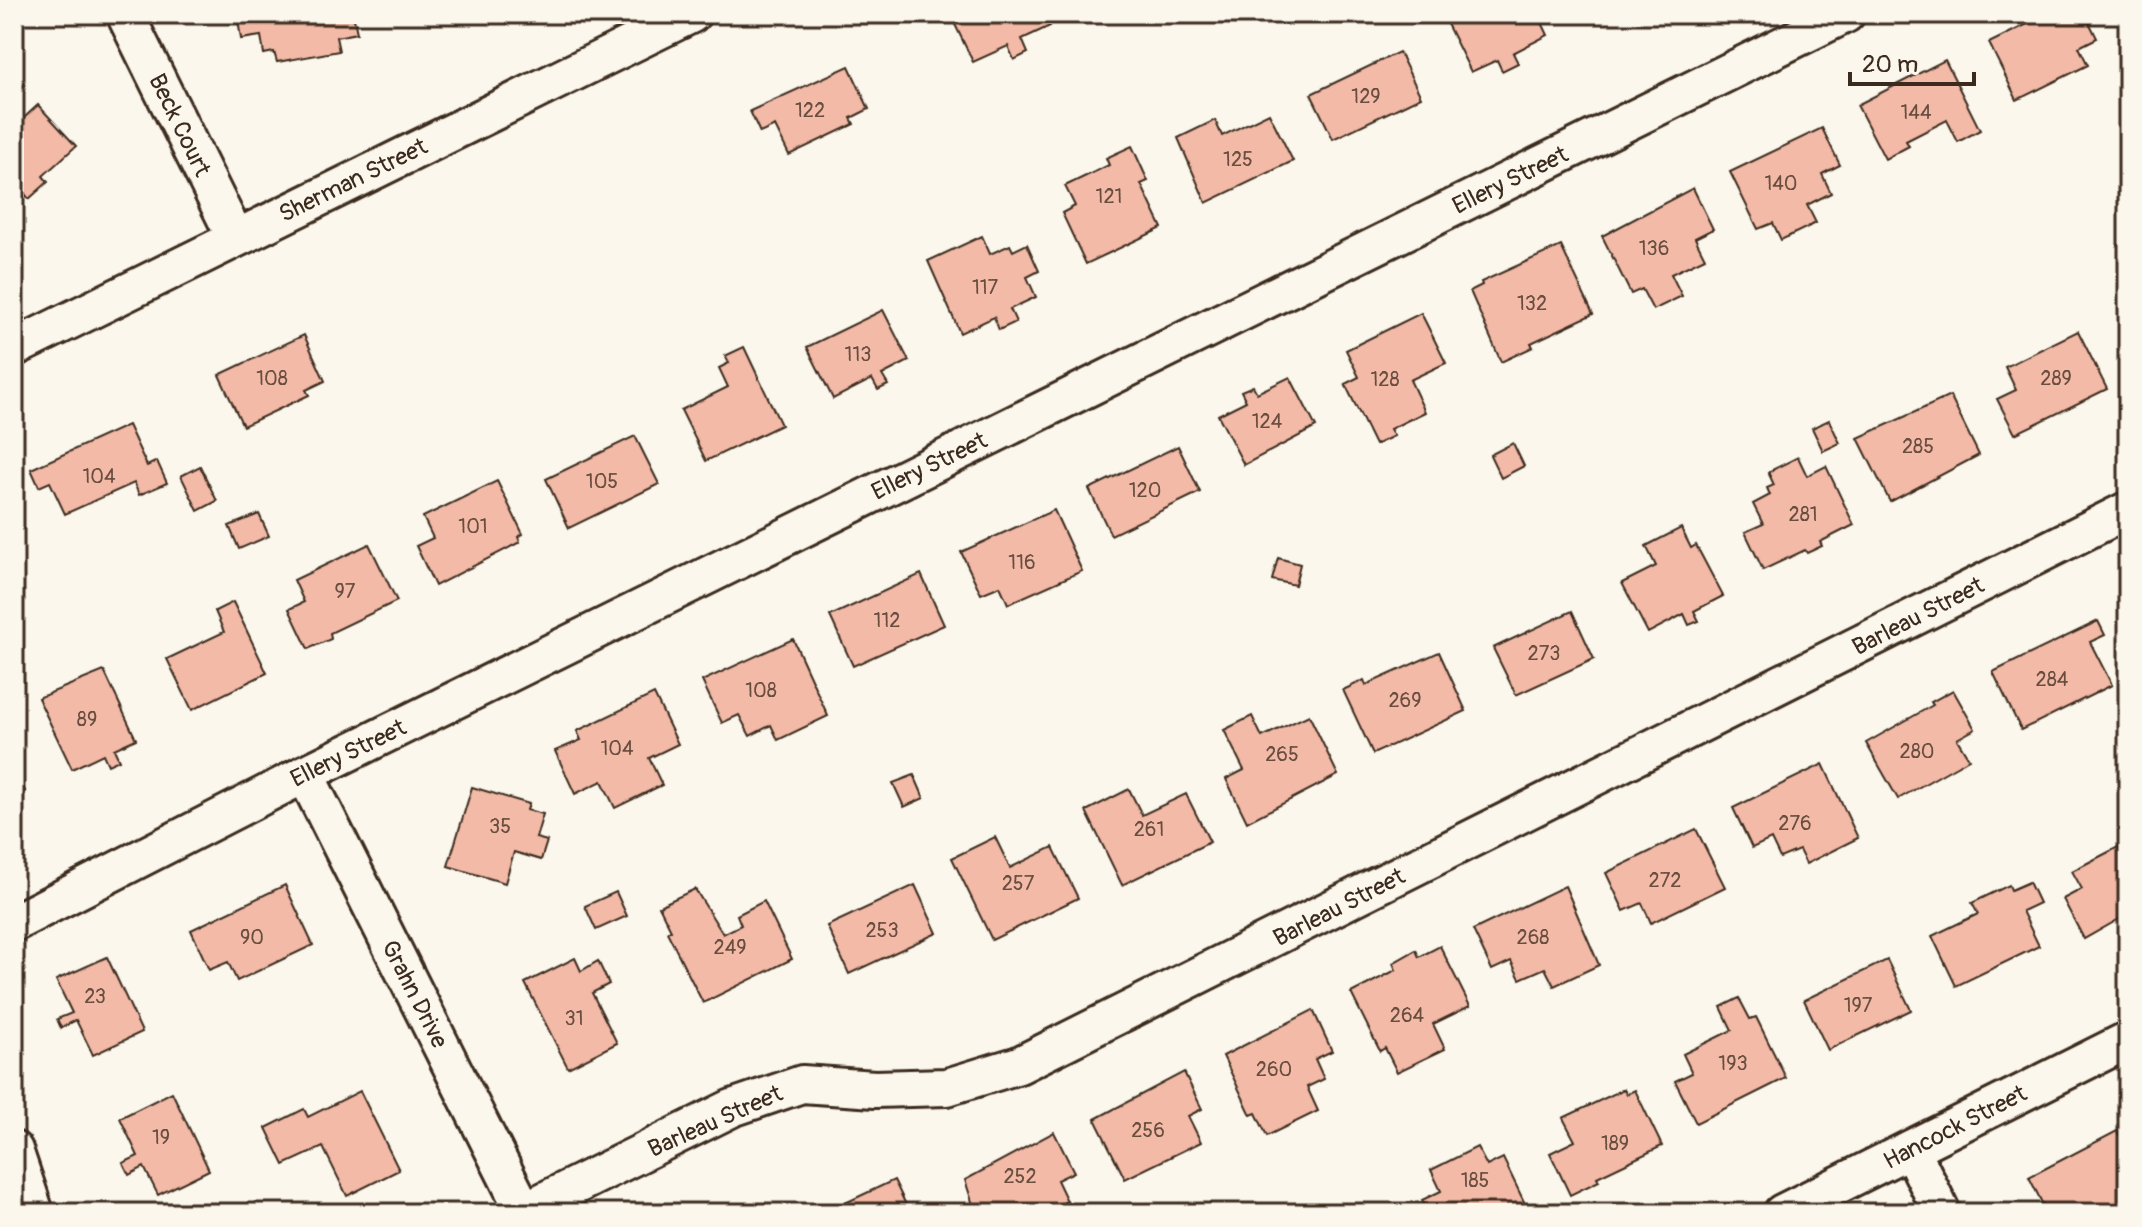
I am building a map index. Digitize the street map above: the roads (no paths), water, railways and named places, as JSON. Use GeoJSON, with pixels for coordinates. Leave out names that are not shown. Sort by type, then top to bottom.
{"type":"FeatureCollection","features":[{"type":"Feature","properties":{"kind":"street","name":"Beck Court"},"geometry":{"type":"LineString","coordinates":[[125,14],[235,237]]}},
{"type":"Feature","properties":{"kind":"street","name":"Sherman Street"},"geometry":{"type":"LineString","coordinates":[[14,348],[692,14]]}},
{"type":"Feature","properties":{"kind":"street","name":"Ellery Street"},"geometry":{"type":"LineString","coordinates":[[14,923],[1790,26],[1846,14]]}},
{"type":"Feature","properties":{"kind":"street","name":"Barleau Street"},"geometry":{"type":"LineString","coordinates":[[525,1212],[732,1108],[802,1084],[875,1089],[947,1087],[1019,1065],[2128,510]]}},
{"type":"Feature","properties":{"kind":"street","name":"Grahn Drive"},"geometry":{"type":"LineString","coordinates":[[305,774],[525,1212]]}},
{"type":"Feature","properties":{"kind":"street","name":"Hancock Street"},"geometry":{"type":"LineString","coordinates":[[1782,1213],[2128,1040]]}},
{"type":"Feature","properties":{"kind":"street"},"geometry":{"type":"LineString","coordinates":[[1911,1149],[1942,1213]]}},
{"type":"Feature","properties":{"kind":"street"},"geometry":{"type":"LineString","coordinates":[[14,1150],[35,1213]]}}]}
